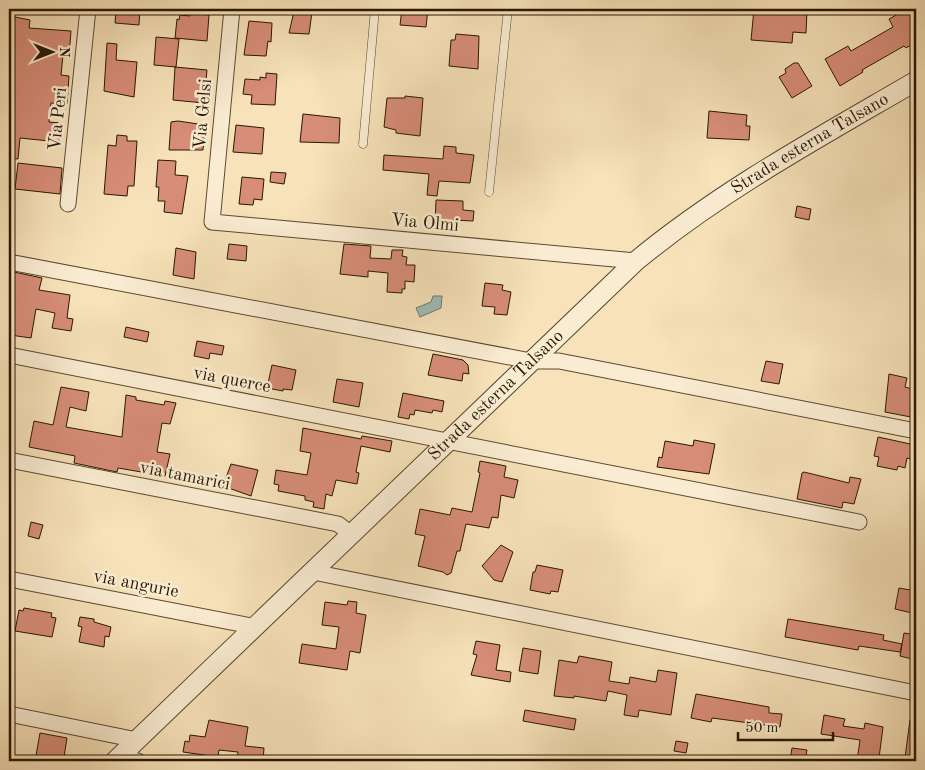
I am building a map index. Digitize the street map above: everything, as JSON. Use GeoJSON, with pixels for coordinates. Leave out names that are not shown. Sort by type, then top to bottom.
{"type":"FeatureCollection","features":[{"type":"Feature","properties":{"kind":"street","name":"Via Peri"},"geometry":{"type":"LineString","coordinates":[[68,204],[88,9]]}},
{"type":"Feature","properties":{"kind":"street","name":"Via Gelsi"},"geometry":{"type":"LineString","coordinates":[[212,222],[232,9]]}},
{"type":"Feature","properties":{"kind":"street","name":"Strada esterna Talsano"},"geometry":{"type":"LineString","coordinates":[[117,759],[636,261],[682,223],[757,174],[916,81]]}},
{"type":"Feature","properties":{"kind":"street","name":"Via Olmi"},"geometry":{"type":"LineString","coordinates":[[212,222],[636,261]]}},
{"type":"Feature","properties":{"kind":"street"},"geometry":{"type":"LineString","coordinates":[[9,262],[531,360],[559,361],[916,431]]}},
{"type":"Feature","properties":{"kind":"street","name":"via querce"},"geometry":{"type":"LineString","coordinates":[[9,355],[859,522]]}},
{"type":"Feature","properties":{"kind":"street","name":"via tamarici"},"geometry":{"type":"LineString","coordinates":[[9,460],[338,524],[352,534]]}},
{"type":"Feature","properties":{"kind":"street"},"geometry":{"type":"LineString","coordinates":[[313,572],[916,693]]}},
{"type":"Feature","properties":{"kind":"street","name":"via angurie"},"geometry":{"type":"LineString","coordinates":[[9,579],[256,627]]}},
{"type":"Feature","properties":{"kind":"street"},"geometry":{"type":"LineString","coordinates":[[9,714],[137,740]]}},
{"type":"Feature","properties":{"kind":"street"},"geometry":{"type":"LineString","coordinates":[[117,759],[138,761]]}},
{"type":"Feature","properties":{"kind":"lane"},"geometry":{"type":"LineString","coordinates":[[363,144],[374,9]]}},
{"type":"Feature","properties":{"kind":"lane"},"geometry":{"type":"LineString","coordinates":[[489,192],[508,9]]}},
{"type":"Feature","properties":{"kind":"water"},"geometry":{"type":"Polygon","coordinates":[[[433,296],[442,296],[441,308],[420,317],[416,308],[431,302],[433,296]]]}},
{"type":"Feature","properties":{"kind":"building"},"geometry":{"type":"Polygon","coordinates":[[[116,9],[140,9],[139,25],[115,23],[116,9]]]}},
{"type":"Feature","properties":{"kind":"building"},"geometry":{"type":"Polygon","coordinates":[[[402,9],[428,9],[426,27],[400,25],[402,9]]]}},
{"type":"Feature","properties":{"kind":"building"},"geometry":{"type":"Polygon","coordinates":[[[754,9],[807,10],[806,33],[793,32],[792,43],[751,40],[754,9]]]}},
{"type":"Feature","properties":{"kind":"building"},"geometry":{"type":"Polygon","coordinates":[[[907,9],[911,9],[916,17],[916,42],[906,48],[904,46],[862,70],[863,72],[840,86],[825,59],[848,46],[851,51],[893,27],[889,19],[907,9]]]}},
{"type":"Feature","properties":{"kind":"building"},"geometry":{"type":"Polygon","coordinates":[[[294,11],[312,12],[309,34],[289,33],[294,11]]]}},
{"type":"Feature","properties":{"kind":"building"},"geometry":{"type":"Polygon","coordinates":[[[191,13],[209,15],[207,41],[175,38],[177,19],[179,20],[180,15],[190,16],[191,13]]]}},
{"type":"Feature","properties":{"kind":"building"},"geometry":{"type":"Polygon","coordinates":[[[10,16],[30,20],[29,28],[71,31],[69,55],[63,55],[61,75],[69,76],[67,104],[51,103],[49,122],[61,123],[59,142],[20,138],[18,159],[9,158],[10,16]]]}},
{"type":"Feature","properties":{"kind":"building"},"geometry":{"type":"Polygon","coordinates":[[[249,21],[272,23],[271,42],[268,41],[266,56],[244,55],[249,21]]]}},
{"type":"Feature","properties":{"kind":"building"},"geometry":{"type":"Polygon","coordinates":[[[456,34],[479,36],[478,69],[449,66],[451,40],[455,40],[456,34]]]}},
{"type":"Feature","properties":{"kind":"building"},"geometry":{"type":"Polygon","coordinates":[[[156,37],[179,39],[176,67],[154,65],[156,37]]]}},
{"type":"Feature","properties":{"kind":"building"},"geometry":{"type":"Polygon","coordinates":[[[107,43],[117,44],[116,60],[137,62],[134,97],[104,91],[107,43]]]}},
{"type":"Feature","properties":{"kind":"building"},"geometry":{"type":"Polygon","coordinates":[[[794,63],[798,63],[812,86],[792,98],[779,77],[786,73],[785,69],[794,63]]]}},
{"type":"Feature","properties":{"kind":"building"},"geometry":{"type":"Polygon","coordinates":[[[175,67],[207,70],[204,103],[173,100],[175,67]]]}},
{"type":"Feature","properties":{"kind":"building"},"geometry":{"type":"Polygon","coordinates":[[[266,73],[277,74],[275,105],[251,104],[252,95],[243,94],[245,79],[260,80],[260,77],[266,78],[266,73]]]}},
{"type":"Feature","properties":{"kind":"building"},"geometry":{"type":"Polygon","coordinates":[[[405,96],[423,98],[420,136],[396,133],[396,130],[384,127],[387,98],[405,98],[405,96]]]}},
{"type":"Feature","properties":{"kind":"building"},"geometry":{"type":"Polygon","coordinates":[[[709,111],[747,115],[746,126],[750,126],[749,140],[707,138],[709,111]]]}},
{"type":"Feature","properties":{"kind":"building"},"geometry":{"type":"Polygon","coordinates":[[[303,114],[340,118],[339,143],[300,142],[303,114]]]}},
{"type":"Feature","properties":{"kind":"building"},"geometry":{"type":"Polygon","coordinates":[[[178,121],[205,125],[203,150],[169,150],[171,122],[178,121]]]}},
{"type":"Feature","properties":{"kind":"building"},"geometry":{"type":"Polygon","coordinates":[[[236,125],[264,128],[262,154],[233,152],[236,125]]]}},
{"type":"Feature","properties":{"kind":"building"},"geometry":{"type":"Polygon","coordinates":[[[117,135],[127,136],[127,141],[137,141],[134,186],[128,186],[127,196],[104,194],[108,145],[116,146],[117,135]]]}},
{"type":"Feature","properties":{"kind":"building"},"geometry":{"type":"Polygon","coordinates":[[[444,146],[456,147],[456,153],[474,155],[470,183],[439,181],[437,196],[427,195],[429,174],[383,170],[384,155],[443,159],[444,146]]]}},
{"type":"Feature","properties":{"kind":"building"},"geometry":{"type":"Polygon","coordinates":[[[158,160],[176,161],[175,175],[188,176],[182,214],[164,212],[165,201],[158,201],[159,187],[156,187],[158,160]]]}},
{"type":"Feature","properties":{"kind":"building"},"geometry":{"type":"Polygon","coordinates":[[[18,163],[62,168],[60,194],[15,189],[18,163]]]}},
{"type":"Feature","properties":{"kind":"building"},"geometry":{"type":"Polygon","coordinates":[[[271,172],[286,173],[284,184],[270,182],[271,172]]]}},
{"type":"Feature","properties":{"kind":"building"},"geometry":{"type":"Polygon","coordinates":[[[242,177],[264,179],[262,200],[254,199],[253,205],[239,204],[242,177]]]}},
{"type":"Feature","properties":{"kind":"building"},"geometry":{"type":"Polygon","coordinates":[[[436,200],[463,201],[463,210],[474,211],[473,221],[454,220],[452,228],[436,228],[436,200]]]}},
{"type":"Feature","properties":{"kind":"building"},"geometry":{"type":"Polygon","coordinates":[[[797,206],[811,209],[809,220],[795,217],[797,206]]]}},
{"type":"Feature","properties":{"kind":"building"},"geometry":{"type":"Polygon","coordinates":[[[229,244],[247,246],[246,261],[227,259],[229,244]]]}},
{"type":"Feature","properties":{"kind":"building"},"geometry":{"type":"Polygon","coordinates":[[[344,244],[371,246],[370,258],[391,259],[392,250],[403,250],[402,256],[407,257],[406,265],[415,265],[414,282],[405,281],[405,289],[402,289],[402,293],[387,292],[388,273],[368,271],[368,277],[340,274],[344,244]]]}},
{"type":"Feature","properties":{"kind":"building"},"geometry":{"type":"Polygon","coordinates":[[[176,248],[196,252],[194,279],[173,275],[176,248]]]}},
{"type":"Feature","properties":{"kind":"building"},"geometry":{"type":"Polygon","coordinates":[[[14,272],[42,278],[39,290],[70,295],[67,318],[73,319],[71,331],[52,328],[55,313],[36,309],[31,338],[10,335],[9,298],[14,272]]]}},
{"type":"Feature","properties":{"kind":"building"},"geometry":{"type":"Polygon","coordinates":[[[485,283],[503,285],[502,290],[511,292],[507,315],[494,314],[495,307],[482,306],[485,283]]]}},
{"type":"Feature","properties":{"kind":"building"},"geometry":{"type":"Polygon","coordinates":[[[126,327],[149,332],[147,342],[124,337],[126,327]]]}},
{"type":"Feature","properties":{"kind":"building"},"geometry":{"type":"Polygon","coordinates":[[[197,341],[224,346],[222,355],[210,353],[209,359],[194,356],[197,341]]]}},
{"type":"Feature","properties":{"kind":"building"},"geometry":{"type":"Polygon","coordinates":[[[433,354],[463,360],[468,365],[469,374],[463,373],[462,381],[428,375],[433,354]]]}},
{"type":"Feature","properties":{"kind":"building"},"geometry":{"type":"Polygon","coordinates":[[[766,361],[783,364],[779,384],[761,381],[766,361]]]}},
{"type":"Feature","properties":{"kind":"building"},"geometry":{"type":"Polygon","coordinates":[[[272,365],[296,370],[292,390],[283,389],[283,391],[267,388],[272,365]]]}},
{"type":"Feature","properties":{"kind":"building"},"geometry":{"type":"Polygon","coordinates":[[[889,374],[907,378],[905,387],[916,390],[916,418],[885,412],[889,374]]]}},
{"type":"Feature","properties":{"kind":"building"},"geometry":{"type":"Polygon","coordinates":[[[337,379],[363,383],[359,407],[333,402],[337,379]]]}},
{"type":"Feature","properties":{"kind":"building"},"geometry":{"type":"Polygon","coordinates":[[[61,387],[89,392],[86,411],[70,407],[66,427],[122,437],[126,395],[136,397],[136,400],[164,405],[165,401],[176,403],[170,424],[162,423],[157,452],[170,454],[165,476],[118,468],[117,472],[74,463],[75,456],[29,447],[34,421],[53,425],[61,387]]]}},
{"type":"Feature","properties":{"kind":"building"},"geometry":{"type":"Polygon","coordinates":[[[403,393],[444,401],[442,412],[433,410],[432,413],[415,410],[414,415],[410,414],[409,419],[398,417],[403,393]]]}},
{"type":"Feature","properties":{"kind":"building"},"geometry":{"type":"Polygon","coordinates":[[[303,428],[361,439],[362,436],[392,441],[390,452],[361,446],[356,472],[359,473],[357,484],[336,480],[332,496],[326,494],[324,509],[313,507],[314,502],[305,500],[305,496],[278,491],[279,485],[274,484],[276,470],[307,475],[311,453],[300,451],[303,428]]]}},
{"type":"Feature","properties":{"kind":"building"},"geometry":{"type":"Polygon","coordinates":[[[878,437],[915,445],[911,459],[907,458],[905,468],[898,466],[897,470],[877,466],[879,457],[874,456],[878,437]]]}},
{"type":"Feature","properties":{"kind":"building"},"geometry":{"type":"Polygon","coordinates":[[[694,440],[715,444],[709,474],[657,467],[659,457],[662,458],[665,441],[693,446],[694,440]]]}},
{"type":"Feature","properties":{"kind":"building"},"geometry":{"type":"Polygon","coordinates":[[[480,461],[506,466],[504,477],[518,480],[514,498],[501,495],[498,518],[492,517],[489,528],[466,524],[460,551],[457,551],[451,573],[447,575],[443,572],[418,566],[425,536],[415,534],[420,509],[450,515],[452,508],[472,512],[480,473],[478,472],[480,461]]]}},
{"type":"Feature","properties":{"kind":"building"},"geometry":{"type":"Polygon","coordinates":[[[231,464],[258,470],[251,496],[223,486],[231,464]]]}},
{"type":"Feature","properties":{"kind":"building"},"geometry":{"type":"Polygon","coordinates":[[[802,473],[849,483],[850,477],[861,479],[854,504],[843,502],[842,508],[797,499],[802,473]]]}},
{"type":"Feature","properties":{"kind":"building"},"geometry":{"type":"Polygon","coordinates":[[[31,522],[43,525],[39,539],[28,536],[31,522]]]}},
{"type":"Feature","properties":{"kind":"building"},"geometry":{"type":"Polygon","coordinates":[[[501,545],[513,552],[502,582],[494,580],[482,566],[501,545]]]}},
{"type":"Feature","properties":{"kind":"building"},"geometry":{"type":"Polygon","coordinates":[[[537,565],[563,570],[558,592],[551,591],[550,594],[530,590],[533,572],[535,572],[537,565]]]}},
{"type":"Feature","properties":{"kind":"building"},"geometry":{"type":"Polygon","coordinates":[[[899,588],[916,591],[912,613],[895,609],[899,588]]]}},
{"type":"Feature","properties":{"kind":"building"},"geometry":{"type":"Polygon","coordinates":[[[348,601],[357,602],[356,613],[366,615],[360,653],[350,651],[347,670],[299,663],[302,644],[336,649],[339,627],[322,625],[325,602],[347,605],[348,601]]]}},
{"type":"Feature","properties":{"kind":"building"},"geometry":{"type":"Polygon","coordinates":[[[24,608],[52,613],[51,617],[56,618],[52,637],[15,631],[19,610],[23,611],[24,608]]]}},
{"type":"Feature","properties":{"kind":"building"},"geometry":{"type":"Polygon","coordinates":[[[80,617],[94,619],[94,622],[111,627],[109,637],[105,636],[104,647],[79,642],[82,627],[78,626],[80,617]]]}},
{"type":"Feature","properties":{"kind":"building"},"geometry":{"type":"Polygon","coordinates":[[[788,619],[884,635],[883,640],[902,644],[900,652],[859,646],[858,650],[785,637],[788,619]]]}},
{"type":"Feature","properties":{"kind":"building"},"geometry":{"type":"Polygon","coordinates":[[[904,633],[916,635],[916,660],[900,656],[904,633]]]}},
{"type":"Feature","properties":{"kind":"building"},"geometry":{"type":"Polygon","coordinates":[[[476,641],[500,645],[496,670],[511,672],[510,682],[471,675],[477,655],[473,654],[476,641]]]}},
{"type":"Feature","properties":{"kind":"building"},"geometry":{"type":"Polygon","coordinates":[[[523,648],[541,651],[538,674],[519,671],[523,648]]]}},
{"type":"Feature","properties":{"kind":"building"},"geometry":{"type":"Polygon","coordinates":[[[579,656],[612,662],[609,681],[629,684],[630,677],[656,682],[658,670],[677,673],[671,715],[639,710],[638,717],[624,715],[627,695],[608,691],[606,701],[574,696],[574,698],[554,696],[559,660],[577,663],[579,656]]]}},
{"type":"Feature","properties":{"kind":"building"},"geometry":{"type":"Polygon","coordinates":[[[696,694],[769,707],[769,713],[782,714],[780,727],[712,718],[711,722],[691,718],[696,694]]]}},
{"type":"Feature","properties":{"kind":"building"},"geometry":{"type":"Polygon","coordinates":[[[525,710],[576,719],[574,730],[523,721],[525,710]]]}},
{"type":"Feature","properties":{"kind":"building"},"geometry":{"type":"Polygon","coordinates":[[[824,715],[845,719],[843,726],[864,729],[865,723],[883,727],[879,758],[876,761],[857,761],[860,740],[821,734],[824,715]]]}},
{"type":"Feature","properties":{"kind":"building"},"geometry":{"type":"Polygon","coordinates":[[[209,720],[248,727],[245,746],[264,748],[263,761],[237,761],[238,752],[219,750],[218,757],[183,752],[185,741],[189,742],[190,735],[205,737],[209,720]]]}},
{"type":"Feature","properties":{"kind":"building"},"geometry":{"type":"Polygon","coordinates":[[[910,720],[916,720],[916,759],[905,758],[910,720]]]}},
{"type":"Feature","properties":{"kind":"building"},"geometry":{"type":"Polygon","coordinates":[[[40,733],[67,738],[64,757],[58,756],[57,761],[35,761],[40,733]]]}},
{"type":"Feature","properties":{"kind":"building"},"geometry":{"type":"Polygon","coordinates":[[[676,741],[688,743],[686,753],[674,751],[676,741]]]}},
{"type":"Feature","properties":{"kind":"building"},"geometry":{"type":"Polygon","coordinates":[[[792,748],[807,750],[805,761],[790,761],[792,748]]]}}]}
